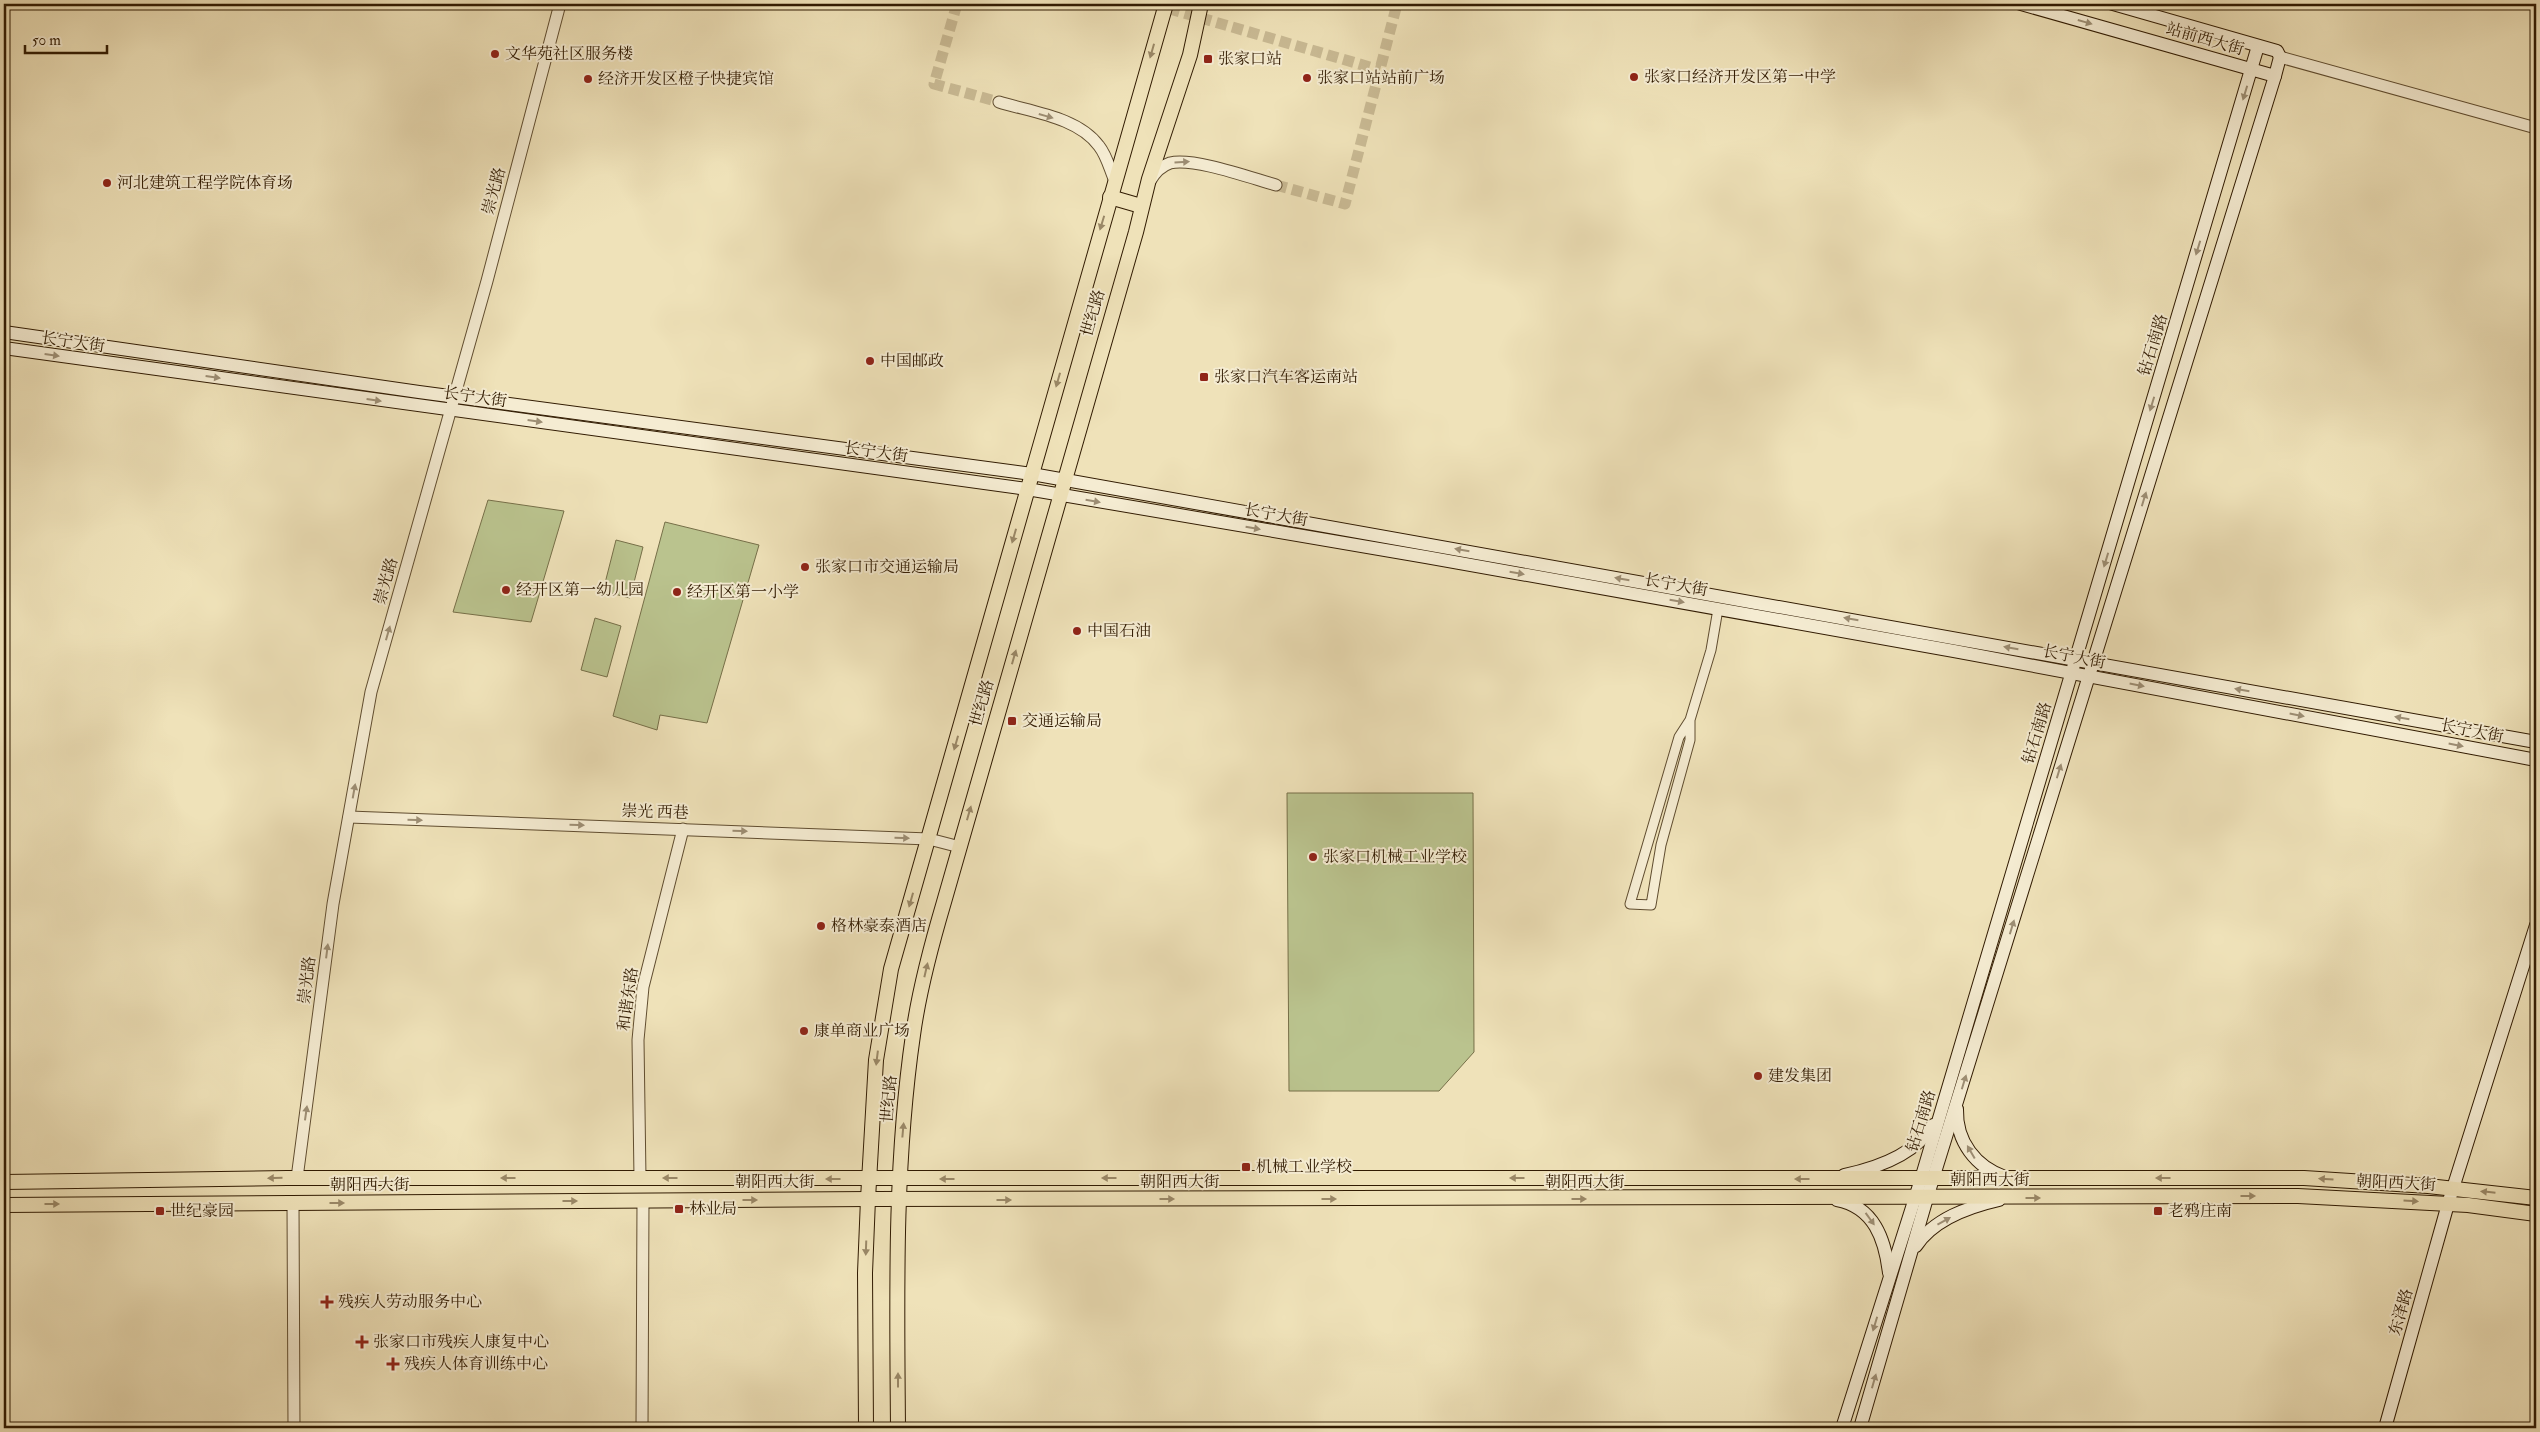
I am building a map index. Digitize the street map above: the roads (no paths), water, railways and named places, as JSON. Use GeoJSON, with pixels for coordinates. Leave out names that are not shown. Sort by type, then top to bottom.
{"type":"FeatureCollection","features":[{"type":"Feature","properties":{"kind":"main road","name":"世纪路"},"geometry":{"type":"LineString","coordinates":[[866,1428],[865,1273],[869,1179],[876,1060],[892,970],[1114,181],[1166,4]]}},
{"type":"Feature","properties":{"kind":"main road","name":"世纪路"},"geometry":{"type":"LineString","coordinates":[[898,1428],[897,1199],[908,1072],[919,996],[1064,480],[1136,232],[1141,206],[1190,55],[1201,4]]}},
{"type":"Feature","properties":{"kind":"main road","name":"站前西大街"},"geometry":{"type":"LineString","coordinates":[[2021,4],[2275,76]]}},
{"type":"Feature","properties":{"kind":"main road","name":"站前西大街"},"geometry":{"type":"LineString","coordinates":[[2113,4],[2277,51],[2280,57]]}},
{"type":"Feature","properties":{"kind":"main road","name":"钻石南路"},"geometry":{"type":"LineString","coordinates":[[1927,1179],[1940,1114],[2258,46]]}},
{"type":"Feature","properties":{"kind":"main road"},"geometry":{"type":"LineString","coordinates":[[2275,76],[2280,57]]}},
{"type":"Feature","properties":{"kind":"main road","name":"钻石南路"},"geometry":{"type":"LineString","coordinates":[[1842,1428],[1890,1278],[1958,1100],[2275,76]]}},
{"type":"Feature","properties":{"kind":"main road"},"geometry":{"type":"LineString","coordinates":[[1110,198],[1141,206]]}},
{"type":"Feature","properties":{"kind":"main road","name":"长宁大街"},"geometry":{"type":"LineString","coordinates":[[4,332],[454,397],[1032,474],[2536,742]]}},
{"type":"Feature","properties":{"kind":"main road","name":"长宁大街"},"geometry":{"type":"LineString","coordinates":[[4,348],[1027,489],[2072,672],[2536,760]]}},
{"type":"Feature","properties":{"kind":"main road","name":"东泽路"},"geometry":{"type":"LineString","coordinates":[[2385,1428],[2448,1204],[2536,925]]}},
{"type":"Feature","properties":{"kind":"main road"},"geometry":{"type":"LineString","coordinates":[[1958,1100],[1959,1125],[1973,1157],[1978,1163],[1992,1172],[2010,1178]]}},
{"type":"Feature","properties":{"kind":"main road"},"geometry":{"type":"LineString","coordinates":[[1827,1179],[1873,1168],[1911,1150],[1922,1141],[1940,1114]]}},
{"type":"Feature","properties":{"kind":"main road","name":"朝阳西大街"},"geometry":{"type":"LineString","coordinates":[[4,1182],[297,1178],[2304,1178],[2453,1188],[2536,1198]]}},
{"type":"Feature","properties":{"kind":"main road","name":"朝阳西大街"},"geometry":{"type":"LineString","coordinates":[[4,1205],[868,1199],[2298,1196],[2448,1204],[2536,1214]]}},
{"type":"Feature","properties":{"kind":"main road"},"geometry":{"type":"LineString","coordinates":[[1828,1198],[1851,1203],[1865,1212],[1884,1242],[1890,1278]]}},
{"type":"Feature","properties":{"kind":"main road","name":"钻石南路"},"geometry":{"type":"LineString","coordinates":[[1860,1428],[1910,1254],[1921,1198]]}},
{"type":"Feature","properties":{"kind":"main road"},"geometry":{"type":"LineString","coordinates":[[1910,1254],[1922,1237],[1943,1220],[1977,1205],[2007,1198]]}},
{"type":"Feature","properties":{"kind":"street","name":"崇光路"},"geometry":{"type":"LineString","coordinates":[[297,1178],[333,904],[371,692],[451,410],[560,4]]}},
{"type":"Feature","properties":{"kind":"street","name":"站前西大街"},"geometry":{"type":"LineString","coordinates":[[2280,57],[2536,128]]}},
{"type":"Feature","properties":{"kind":"street"},"geometry":{"type":"LineString","coordinates":[[999,102],[1064,121],[1085,132],[1099,146],[1114,181]]}},
{"type":"Feature","properties":{"kind":"street"},"geometry":{"type":"LineString","coordinates":[[1146,190],[1160,169],[1168,164],[1188,161],[1276,185]]}},
{"type":"Feature","properties":{"kind":"street"},"geometry":{"type":"LineString","coordinates":[[1690,720],[1690,740],[1660,845],[1651,905],[1630,904],[1679,737],[1690,720],[1711,650],[1718,609]]}},
{"type":"Feature","properties":{"kind":"street","name":"崇光 西巷"},"geometry":{"type":"LineString","coordinates":[[349,817],[929,839],[960,847]]}},
{"type":"Feature","properties":{"kind":"street","name":"和谐东路"},"geometry":{"type":"LineString","coordinates":[[640,1178],[638,1040],[643,986],[683,829]]}},
{"type":"Feature","properties":{"kind":"street"},"geometry":{"type":"LineString","coordinates":[[642,1428],[643,1201]]}},
{"type":"Feature","properties":{"kind":"street"},"geometry":{"type":"LineString","coordinates":[[293,1203],[294,1428]]}},
{"type":"Feature","properties":{"kind":"tunnel"},"geometry":{"type":"LineString","coordinates":[[957,4],[934,84],[999,102]]}},
{"type":"Feature","properties":{"kind":"tunnel"},"geometry":{"type":"LineString","coordinates":[[1153,4],[1380,70]]}},
{"type":"Feature","properties":{"kind":"tunnel"},"geometry":{"type":"LineString","coordinates":[[1276,185],[1345,204],[1397,4]]}},
{"type":"Feature","properties":{"kind":"place","name":"文华苑社区服务楼"},"geometry":{"type":"Point","coordinates":[495,54]}},
{"type":"Feature","properties":{"kind":"place","name":"张家口站"},"geometry":{"type":"Point","coordinates":[1208,59]}},
{"type":"Feature","properties":{"kind":"place","name":"张家口经济开发区第一中学"},"geometry":{"type":"Point","coordinates":[1634,77]}},
{"type":"Feature","properties":{"kind":"place","name":"张家口站站前广场"},"geometry":{"type":"Point","coordinates":[1307,78]}},
{"type":"Feature","properties":{"kind":"place","name":"经济开发区橙子快捷宾馆"},"geometry":{"type":"Point","coordinates":[588,79]}},
{"type":"Feature","properties":{"kind":"place","name":"河北建筑工程学院体育场"},"geometry":{"type":"Point","coordinates":[107,183]}},
{"type":"Feature","properties":{"kind":"place","name":"中国邮政"},"geometry":{"type":"Point","coordinates":[870,361]}},
{"type":"Feature","properties":{"kind":"place","name":"张家口汽车客运南站"},"geometry":{"type":"Point","coordinates":[1204,377]}},
{"type":"Feature","properties":{"kind":"place","name":"张家口市交通运输局"},"geometry":{"type":"Point","coordinates":[805,567]}},
{"type":"Feature","properties":{"kind":"place","name":"经开区第一幼儿园"},"geometry":{"type":"Point","coordinates":[506,590]}},
{"type":"Feature","properties":{"kind":"place","name":"经开区第一小学"},"geometry":{"type":"Point","coordinates":[677,592]}},
{"type":"Feature","properties":{"kind":"place","name":"中国石油"},"geometry":{"type":"Point","coordinates":[1077,631]}},
{"type":"Feature","properties":{"kind":"place","name":"交通运输局"},"geometry":{"type":"Point","coordinates":[1012,721]}},
{"type":"Feature","properties":{"kind":"place","name":"张家口机械工业学校"},"geometry":{"type":"Point","coordinates":[1313,857]}},
{"type":"Feature","properties":{"kind":"place","name":"格林豪泰酒店"},"geometry":{"type":"Point","coordinates":[821,926]}},
{"type":"Feature","properties":{"kind":"place","name":"康单商业广场"},"geometry":{"type":"Point","coordinates":[804,1031]}},
{"type":"Feature","properties":{"kind":"place","name":"建发集团"},"geometry":{"type":"Point","coordinates":[1758,1076]}},
{"type":"Feature","properties":{"kind":"place","name":"机械工业学校"},"geometry":{"type":"Point","coordinates":[1246,1167]}},
{"type":"Feature","properties":{"kind":"place","name":"林业局"},"geometry":{"type":"Point","coordinates":[679,1209]}},
{"type":"Feature","properties":{"kind":"place","name":"世纪豪园"},"geometry":{"type":"Point","coordinates":[160,1211]}},
{"type":"Feature","properties":{"kind":"place","name":"老鸦庄南"},"geometry":{"type":"Point","coordinates":[2158,1211]}},
{"type":"Feature","properties":{"kind":"place","name":"残疾人劳动服务中心"},"geometry":{"type":"Point","coordinates":[327,1302]}},
{"type":"Feature","properties":{"kind":"place","name":"张家口市残疾人康复中心"},"geometry":{"type":"Point","coordinates":[362,1342]}},
{"type":"Feature","properties":{"kind":"place","name":"残疾人体育训练中心"},"geometry":{"type":"Point","coordinates":[393,1364]}}]}
